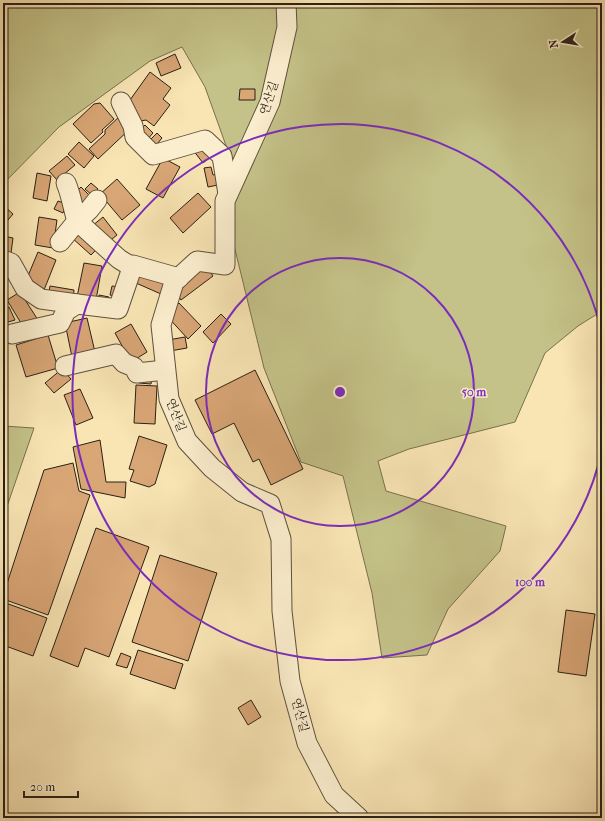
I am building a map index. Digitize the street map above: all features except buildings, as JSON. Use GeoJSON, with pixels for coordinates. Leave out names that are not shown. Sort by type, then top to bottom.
{"type":"FeatureCollection","features":[{"type":"Feature","properties":{"kind":"street","name":"연산길"},"geometry":{"type":"LineString","coordinates":[[286,3],[287,27],[270,102],[225,201],[225,264],[197,261],[174,282],[161,325],[165,370],[169,399],[187,442],[212,468],[242,492],[270,504],[281,539],[282,611],[290,681],[307,743],[334,795],[359,818]]}},
{"type":"Feature","properties":{"kind":"street"},"geometry":{"type":"LineString","coordinates":[[121,102],[133,126],[135,137],[153,154],[205,140],[222,156],[228,194]]}},
{"type":"Feature","properties":{"kind":"street"},"geometry":{"type":"LineString","coordinates":[[66,183],[77,221],[119,259],[132,267],[133,265],[179,278]]}},
{"type":"Feature","properties":{"kind":"street"},"geometry":{"type":"LineString","coordinates":[[60,242],[97,200]]}},
{"type":"Feature","properties":{"kind":"street"},"geometry":{"type":"LineString","coordinates":[[3,260],[11,263],[25,288],[42,299],[118,309],[132,267]]}},
{"type":"Feature","properties":{"kind":"street"},"geometry":{"type":"LineString","coordinates":[[12,334],[60,323],[66,311],[77,304]]}},
{"type":"Feature","properties":{"kind":"street"},"geometry":{"type":"LineString","coordinates":[[65,366],[116,354],[124,363],[134,367],[137,373],[165,370]]}},
{"type":"Feature","properties":{"kind":"shaded area"},"geometry":{"type":"Polygon","coordinates":[[[3,3],[602,3],[602,311],[578,326],[545,353],[515,422],[409,449],[378,461],[386,491],[506,526],[500,551],[448,609],[427,655],[382,658],[372,593],[343,476],[301,462],[264,368],[230,229],[229,154],[205,87],[182,47],[150,61],[59,127],[3,184],[3,3]]]}},
{"type":"Feature","properties":{"kind":"shaded area"},"geometry":{"type":"Polygon","coordinates":[[[3,426],[34,428],[3,518],[3,426]]]}}]}
